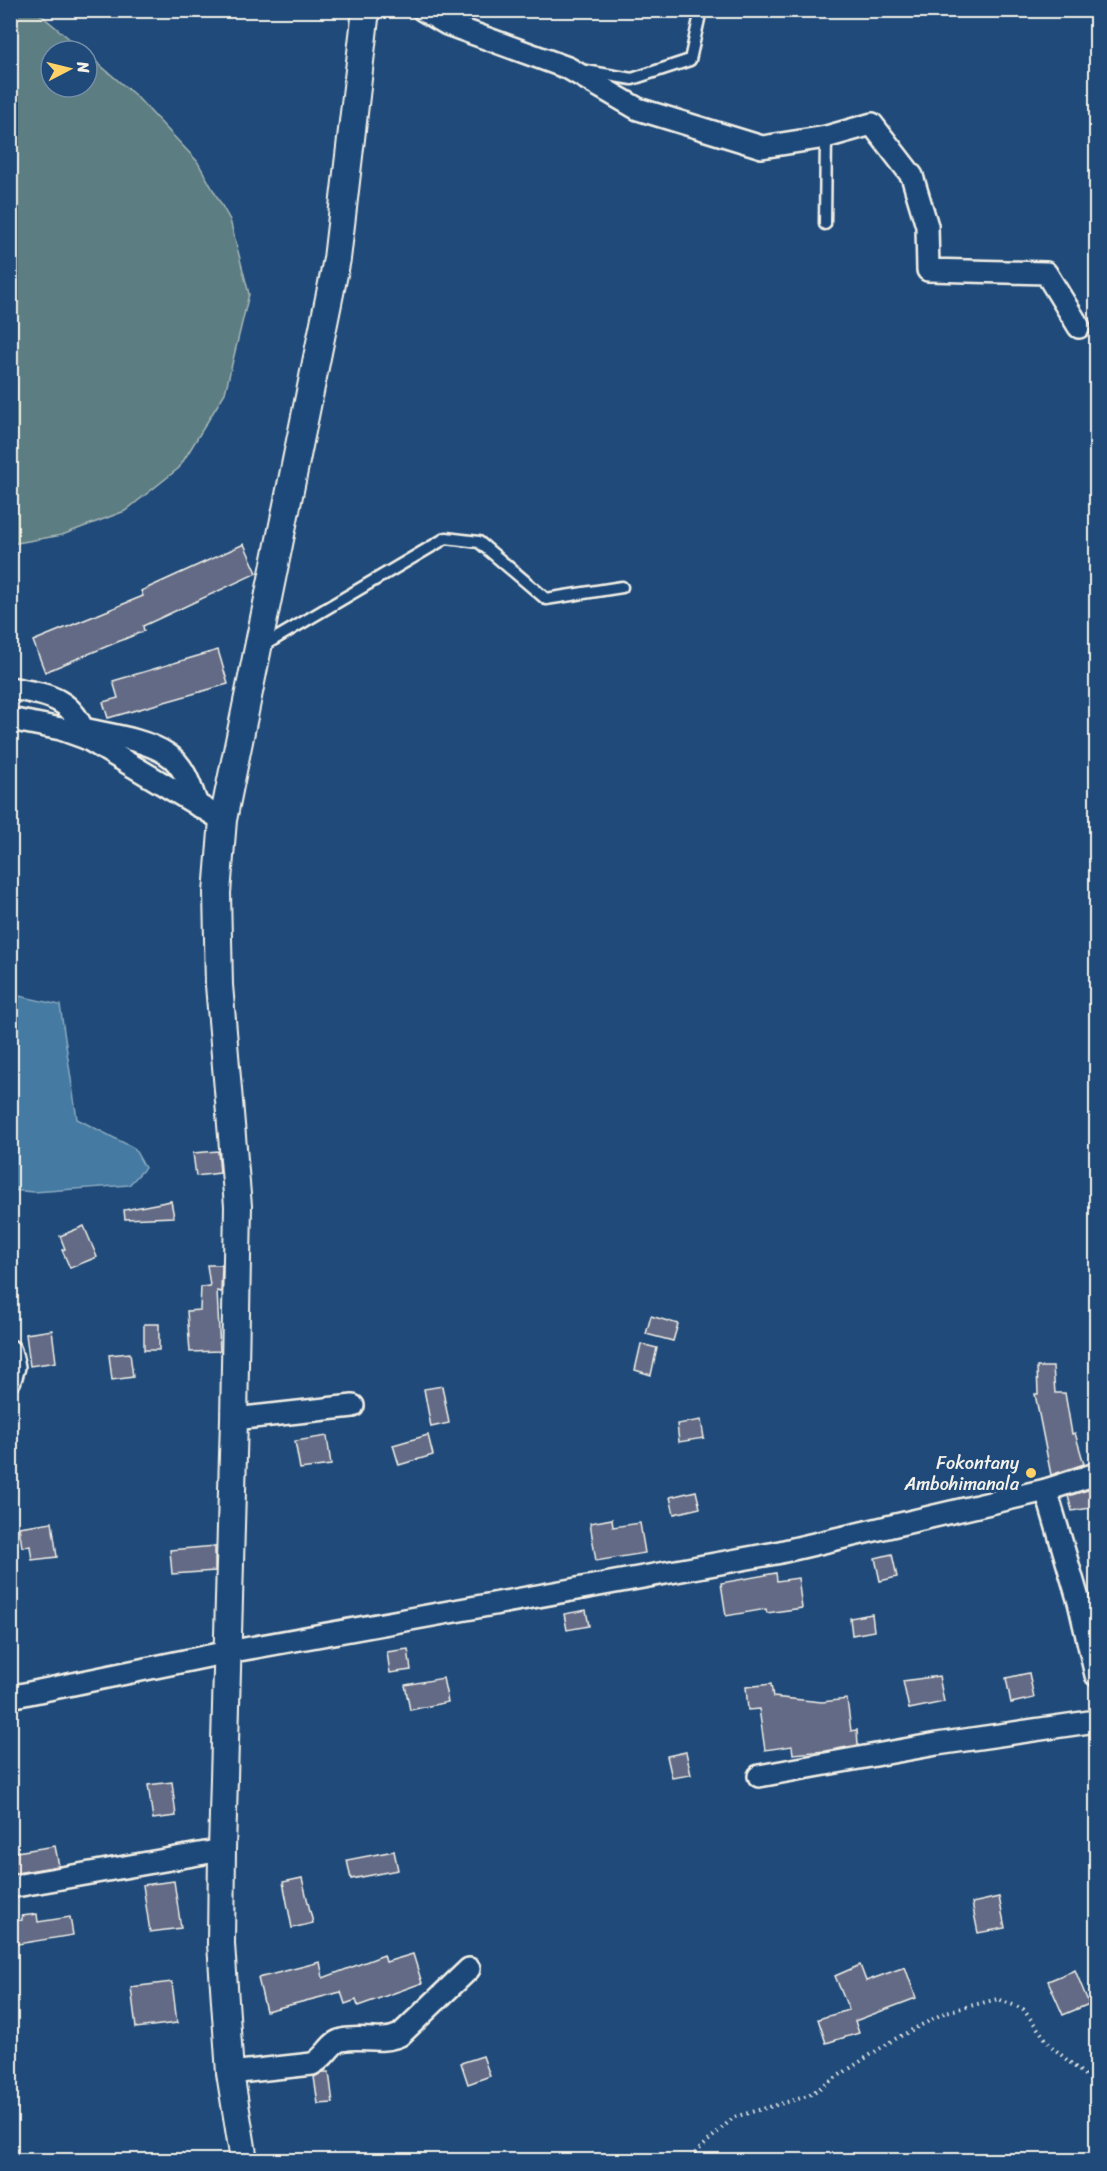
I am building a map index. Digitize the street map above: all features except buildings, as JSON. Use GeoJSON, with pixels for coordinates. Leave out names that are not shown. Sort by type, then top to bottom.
{"type":"FeatureCollection","features":[{"type":"Feature","properties":{"kind":"street"},"geometry":{"type":"LineString","coordinates":[[423,10],[447,24],[568,68],[638,109],[762,147],[826,137],[872,124],[912,176],[927,226],[927,270],[1046,273],[1079,327]]}},
{"type":"Feature","properties":{"kind":"street"},"geometry":{"type":"LineString","coordinates":[[244,2160],[230,2073],[221,1944],[238,1206],[219,986],[217,893],[223,820],[337,259],[366,11]]}},
{"type":"Feature","properties":{"kind":"street"},"geometry":{"type":"LineString","coordinates":[[10,688],[50,695],[69,706],[85,734],[223,820]]}},
{"type":"Feature","properties":{"kind":"street"},"geometry":{"type":"LineString","coordinates":[[10,719],[141,743],[169,754],[187,777],[197,805]]}},
{"type":"Feature","properties":{"kind":"street"},"geometry":{"type":"LineString","coordinates":[[10,1352],[14,1367],[10,1380]]}},
{"type":"Feature","properties":{"kind":"street"},"geometry":{"type":"LineString","coordinates":[[234,1419],[353,1406]]}},
{"type":"Feature","properties":{"kind":"street"},"geometry":{"type":"LineString","coordinates":[[10,1697],[228,1652],[776,1552],[1046,1490],[1096,1474]]}},
{"type":"Feature","properties":{"kind":"street"},"geometry":{"type":"LineString","coordinates":[[1046,1490],[1079,1602],[1096,1675]]}},
{"type":"Feature","properties":{"kind":"street"},"geometry":{"type":"LineString","coordinates":[[759,1776],[937,1744],[1096,1721]]}},
{"type":"Feature","properties":{"kind":"street"},"geometry":{"type":"LineString","coordinates":[[10,1887],[222,1850]]}},
{"type":"Feature","properties":{"kind":"street"},"geometry":{"type":"LineString","coordinates":[[230,2073],[312,2064],[321,2060],[333,2044],[341,2040],[390,2040],[400,2035],[470,1969]]}},
{"type":"Feature","properties":{"kind":"lane"},"geometry":{"type":"LineString","coordinates":[[568,68],[632,79],[690,60],[701,10]]}},
{"type":"Feature","properties":{"kind":"lane"},"geometry":{"type":"LineString","coordinates":[[825,224],[826,137]]}},
{"type":"Feature","properties":{"kind":"lane"},"geometry":{"type":"LineString","coordinates":[[258,649],[446,538],[478,542],[546,599],[622,586]]}},
{"type":"Feature","properties":{"kind":"path"},"geometry":{"type":"LineString","coordinates":[[680,2160],[691,2157],[735,2117],[808,2096],[893,2040],[946,2012],[998,1999],[1023,2009],[1051,2046],[1096,2085]]}},
{"type":"Feature","properties":{"kind":"green space"},"geometry":{"type":"Polygon","coordinates":[[[10,11],[36,11],[70,39],[39,39],[39,99],[99,99],[99,64],[136,96],[197,161],[230,220],[249,294],[225,393],[179,468],[125,511],[62,535],[11,544],[10,11]]]}},
{"type":"Feature","properties":{"kind":"water"},"geometry":{"type":"Polygon","coordinates":[[[10,994],[60,1005],[77,1119],[134,1148],[145,1168],[129,1185],[34,1192],[11,1190],[10,994]]]}},
{"type":"Feature","properties":{"kind":"place","name":"Fokontany Ambohimanala"},"geometry":{"type":"Point","coordinates":[1031,1473]}}]}
